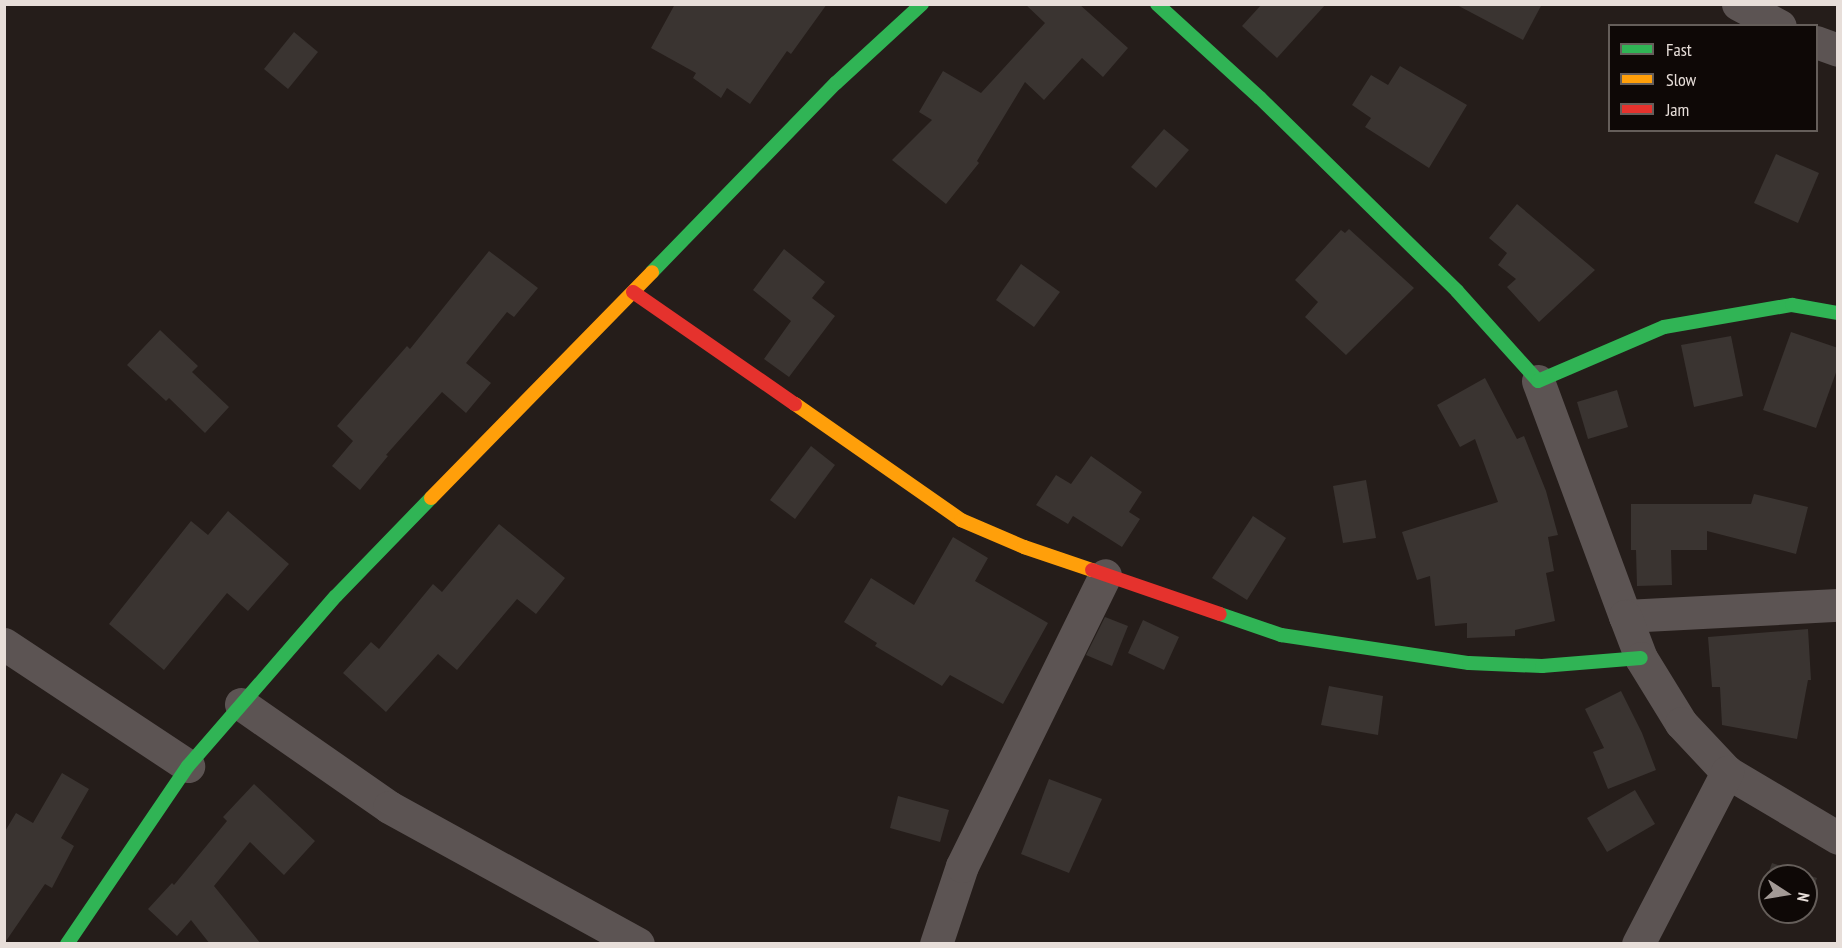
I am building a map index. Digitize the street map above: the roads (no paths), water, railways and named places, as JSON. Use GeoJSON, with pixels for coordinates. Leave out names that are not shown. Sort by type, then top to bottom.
{"type":"FeatureCollection","features":[{"type":"Feature","properties":{"kind":"street"},"geometry":{"type":"LineString","coordinates":[[67,944],[188,766],[336,596],[836,83],[922,4]]}},
{"type":"Feature","properties":{"kind":"street"},"geometry":{"type":"LineString","coordinates":[[1157,4],[1260,98],[1457,291],[1538,381],[1641,658],[1682,723],[1727,772],[1838,838]]}},
{"type":"Feature","properties":{"kind":"street"},"geometry":{"type":"LineString","coordinates":[[1738,4],[1776,24]]}},
{"type":"Feature","properties":{"kind":"street"},"geometry":{"type":"LineString","coordinates":[[1818,43],[1838,50]]}},
{"type":"Feature","properties":{"kind":"street"},"geometry":{"type":"LineString","coordinates":[[633,292],[961,520],[1024,547],[1281,635],[1469,663],[1542,666],[1641,658]]}},
{"type":"Feature","properties":{"kind":"street"},"geometry":{"type":"LineString","coordinates":[[1538,381],[1664,327],[1791,305],[1838,313]]}},
{"type":"Feature","properties":{"kind":"street"},"geometry":{"type":"LineString","coordinates":[[936,944],[962,866],[1105,575]]}},
{"type":"Feature","properties":{"kind":"street"},"geometry":{"type":"LineString","coordinates":[[1625,616],[1838,605]]}},
{"type":"Feature","properties":{"kind":"street"},"geometry":{"type":"LineString","coordinates":[[4,644],[188,766]]}},
{"type":"Feature","properties":{"kind":"street"},"geometry":{"type":"LineString","coordinates":[[241,704],[388,807],[638,944]]}},
{"type":"Feature","properties":{"kind":"street"},"geometry":{"type":"LineString","coordinates":[[1638,944],[1727,772]]}}]}
